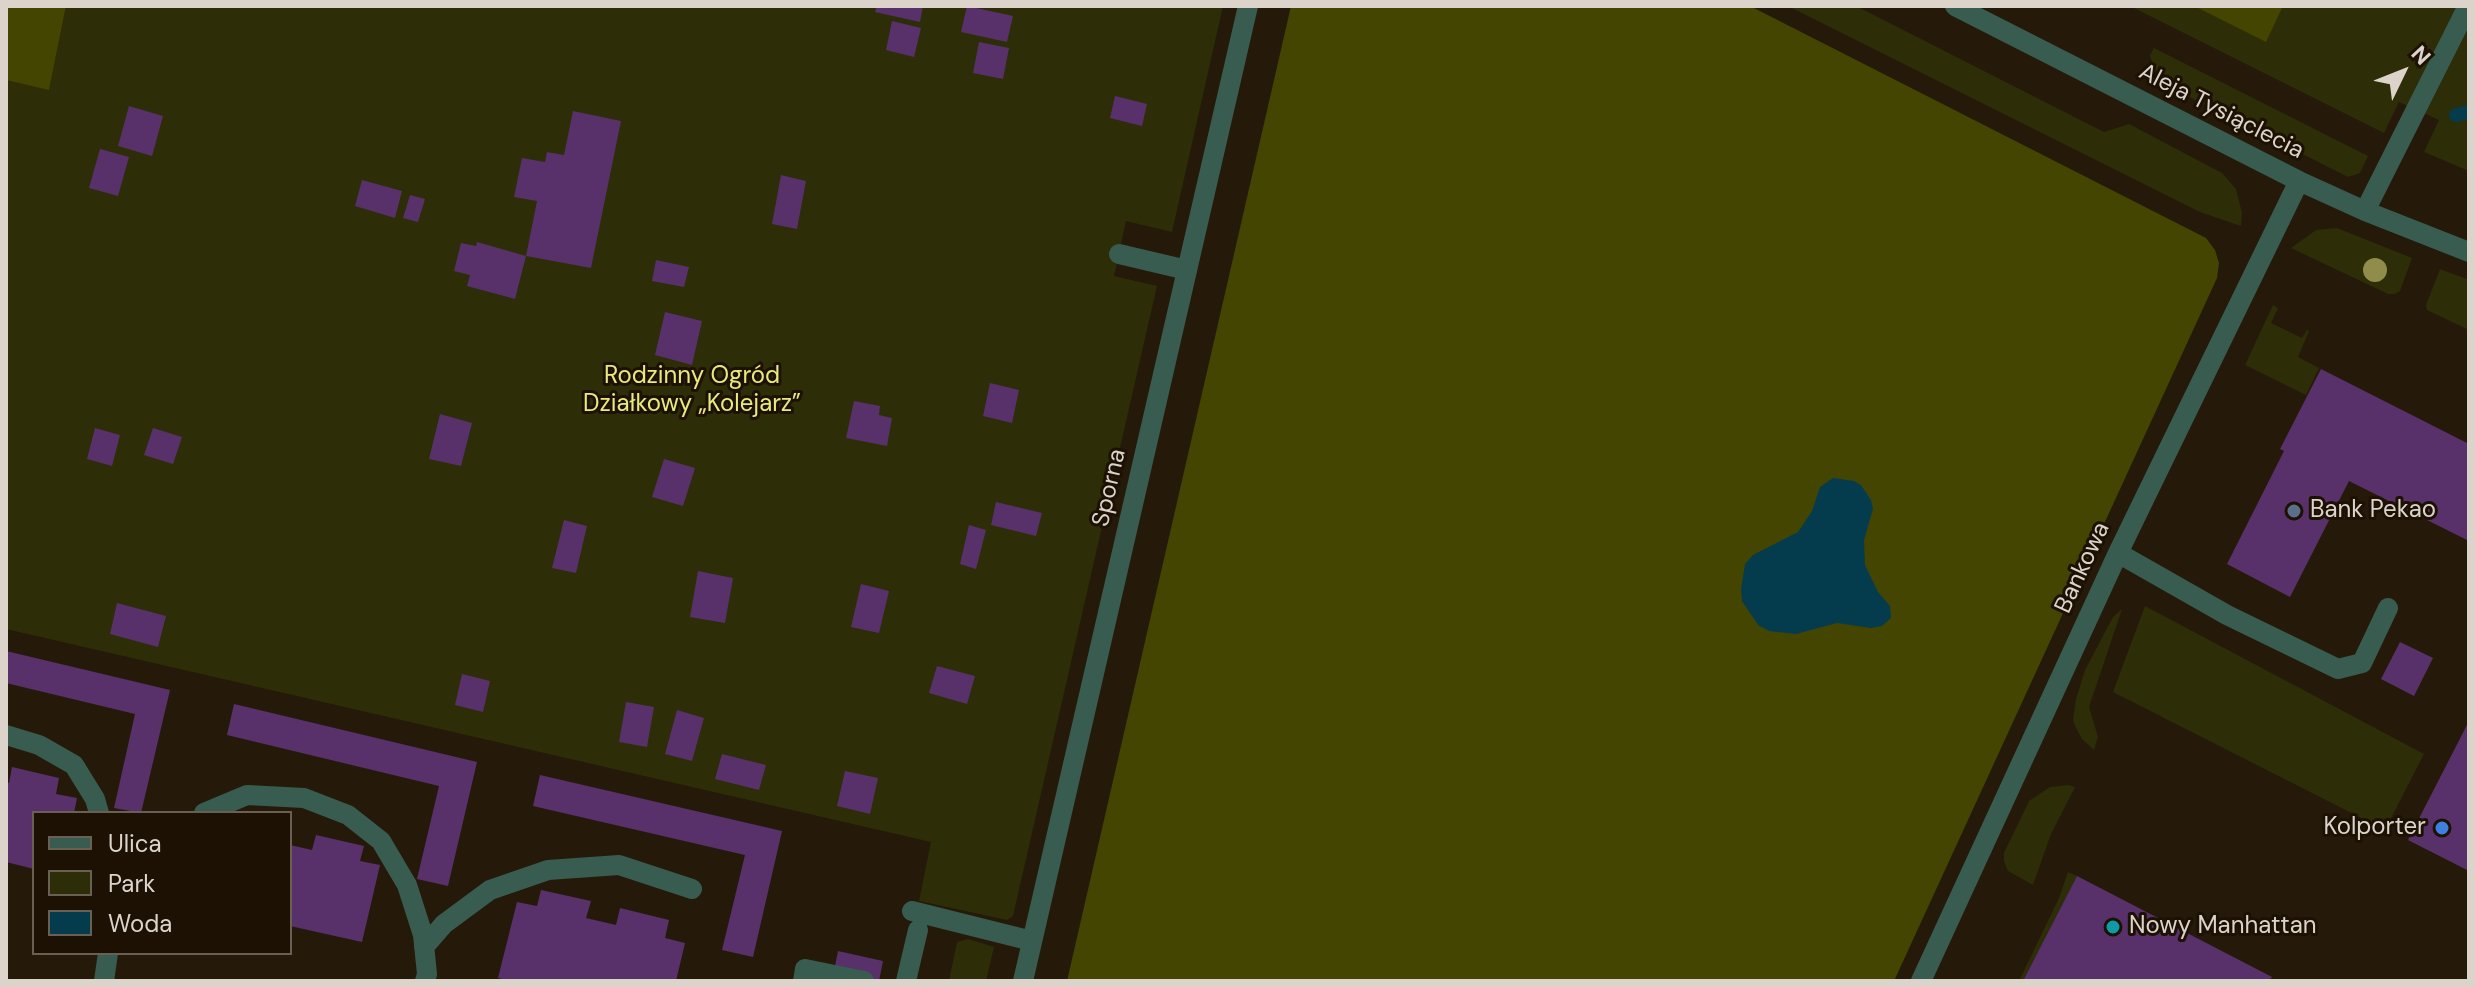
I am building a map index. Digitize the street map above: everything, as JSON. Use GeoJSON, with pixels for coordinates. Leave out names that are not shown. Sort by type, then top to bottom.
{"type":"FeatureCollection","features":[{"type":"Feature","properties":{"kind":"street","name":"Sporna"},"geometry":{"type":"LineString","coordinates":[[1023,981],[1248,6]]}},
{"type":"Feature","properties":{"kind":"street","name":"Aleja Tysiąclecia"},"geometry":{"type":"LineString","coordinates":[[1955,6],[2299,181],[2469,252]]}},
{"type":"Feature","properties":{"kind":"street"},"geometry":{"type":"LineString","coordinates":[[2365,211],[2468,6]]}},
{"type":"Feature","properties":{"kind":"street","name":"Bankowa"},"geometry":{"type":"LineString","coordinates":[[1921,981],[2118,553],[2299,181]]}},
{"type":"Feature","properties":{"kind":"street"},"geometry":{"type":"LineString","coordinates":[[1119,254],[1187,270]]}},
{"type":"Feature","properties":{"kind":"street"},"geometry":{"type":"LineString","coordinates":[[2118,553],[2227,615],[2338,669],[2362,663],[2388,608]]}},
{"type":"Feature","properties":{"kind":"street"},"geometry":{"type":"LineString","coordinates":[[6,735],[39,745],[74,765],[95,799],[98,811]]}},
{"type":"Feature","properties":{"kind":"street"},"geometry":{"type":"LineString","coordinates":[[209,811],[247,795],[304,798],[348,815],[381,841],[407,885],[423,935],[425,981]]}},
{"type":"Feature","properties":{"kind":"street"},"geometry":{"type":"LineString","coordinates":[[424,947],[444,924],[490,890],[548,870],[619,865],[692,889]]}},
{"type":"Feature","properties":{"kind":"street"},"geometry":{"type":"LineString","coordinates":[[906,981],[915,921],[1032,941]]}},
{"type":"Feature","properties":{"kind":"street"},"geometry":{"type":"LineString","coordinates":[[104,981],[108,955]]}},
{"type":"Feature","properties":{"kind":"street"},"geometry":{"type":"LineString","coordinates":[[803,981],[805,969],[864,981]]}},
{"type":"Feature","properties":{"kind":"green space","name":"Rodzinny Ogród Działkowy „Kolejarz”"},"geometry":{"type":"Polygon","coordinates":[[[66,6],[1223,6],[1172,232],[1126,221],[1114,276],[1157,286],[1013,916],[1007,920],[919,901],[931,842],[6,629],[6,80],[49,89],[66,6]]]}},
{"type":"Feature","properties":{"kind":"green space"},"geometry":{"type":"Polygon","coordinates":[[[1788,6],[1856,6],[2104,132],[2129,124],[2222,173],[2236,189],[2242,213],[2241,226],[2200,212],[1788,6]]]}},
{"type":"Feature","properties":{"kind":"green space"},"geometry":{"type":"Polygon","coordinates":[[[2130,6],[2236,6],[2274,24],[2283,6],[2469,6],[2469,171],[2424,152],[2439,120],[2399,102],[2384,133],[2130,6]]]}},
{"type":"Feature","properties":{"kind":"green space"},"geometry":{"type":"Polygon","coordinates":[[[2154,48],[2368,156],[2360,173],[2348,177],[2156,80],[2150,55],[2154,48]]]}},
{"type":"Feature","properties":{"kind":"green space"},"geometry":{"type":"Polygon","coordinates":[[[2337,228],[2412,258],[2400,291],[2388,294],[2291,248],[2316,230],[2337,228]]]}},
{"type":"Feature","properties":{"kind":"green space"},"geometry":{"type":"Polygon","coordinates":[[[2440,269],[2469,280],[2469,330],[2427,310],[2426,305],[2440,269]]]}},
{"type":"Feature","properties":{"kind":"green space"},"geometry":{"type":"Polygon","coordinates":[[[2273,305],[2278,308],[2271,323],[2302,338],[2309,331],[2298,357],[2319,368],[2306,395],[2245,365],[2273,305]]]}},
{"type":"Feature","properties":{"kind":"green space"},"geometry":{"type":"Polygon","coordinates":[[[2145,606],[2424,754],[2385,830],[2113,692],[2145,606]]]}},
{"type":"Feature","properties":{"kind":"green space"},"geometry":{"type":"Polygon","coordinates":[[[2122,609],[2089,707],[2098,737],[2094,750],[2082,739],[2073,720],[2076,699],[2085,670],[2113,617],[2122,609]]]}},
{"type":"Feature","properties":{"kind":"green space"},"geometry":{"type":"Polygon","coordinates":[[[2050,787],[2075,787],[2051,834],[2033,885],[2008,871],[2004,853],[2029,801],[2050,787]]]}},
{"type":"Feature","properties":{"kind":"green space"},"geometry":{"type":"Polygon","coordinates":[[[2068,872],[2077,876],[2023,981],[2019,981],[2059,898],[2068,872]]]}},
{"type":"Feature","properties":{"kind":"green space"},"geometry":{"type":"Polygon","coordinates":[[[968,939],[994,947],[986,981],[949,981],[957,942],[968,939]]]}},
{"type":"Feature","properties":{"kind":"shaded area"},"geometry":{"type":"Polygon","coordinates":[[[6,6],[66,6],[49,90],[6,80],[6,6]]]}},
{"type":"Feature","properties":{"kind":"shaded area"},"geometry":{"type":"Polygon","coordinates":[[[1291,6],[1750,6],[2206,238],[2215,250],[2219,263],[2217,278],[1894,981],[1067,981],[1291,6]]]}},
{"type":"Feature","properties":{"kind":"shaded area"},"geometry":{"type":"Polygon","coordinates":[[[2194,6],[2283,6],[2266,42],[2194,6]]]}},
{"type":"Feature","properties":{"kind":"water"},"geometry":{"type":"Polygon","coordinates":[[[1833,478],[1861,485],[1871,500],[1873,509],[1864,540],[1865,565],[1878,592],[1890,606],[1891,618],[1882,626],[1871,628],[1837,623],[1796,634],[1769,631],[1758,625],[1742,601],[1745,564],[1753,555],[1798,532],[1812,511],[1820,487],[1833,478]]]}},
{"type":"Feature","properties":{"kind":"building"},"geometry":{"type":"Polygon","coordinates":[[[877,6],[923,6],[920,22],[875,12],[877,6]]]}},
{"type":"Feature","properties":{"kind":"building"},"geometry":{"type":"Polygon","coordinates":[[[967,6],[1013,16],[1007,42],[961,32],[967,6]]]}},
{"type":"Feature","properties":{"kind":"building"},"geometry":{"type":"Polygon","coordinates":[[[892,21],[921,28],[914,57],[886,50],[892,21]]]}},
{"type":"Feature","properties":{"kind":"building"},"geometry":{"type":"Polygon","coordinates":[[[979,42],[1009,48],[1003,79],[973,73],[979,42]]]}},
{"type":"Feature","properties":{"kind":"building"},"geometry":{"type":"Polygon","coordinates":[[[1115,96],[1147,104],[1142,126],[1110,118],[1115,96]]]}},
{"type":"Feature","properties":{"kind":"building"},"geometry":{"type":"Polygon","coordinates":[[[129,106],[163,116],[152,156],[118,146],[129,106]]]}},
{"type":"Feature","properties":{"kind":"building"},"geometry":{"type":"Polygon","coordinates":[[[573,111],[621,121],[591,268],[526,256],[537,201],[514,197],[522,158],[545,162],[547,152],[564,155],[573,111]]]}},
{"type":"Feature","properties":{"kind":"building"},"geometry":{"type":"Polygon","coordinates":[[[100,149],[129,157],[118,196],[89,188],[100,149]]]}},
{"type":"Feature","properties":{"kind":"building"},"geometry":{"type":"Polygon","coordinates":[[[781,175],[806,181],[797,229],[772,224],[781,175]]]}},
{"type":"Feature","properties":{"kind":"building"},"geometry":{"type":"Polygon","coordinates":[[[362,180],[402,191],[395,218],[355,206],[362,180]]]}},
{"type":"Feature","properties":{"kind":"building"},"geometry":{"type":"Polygon","coordinates":[[[410,195],[425,199],[418,222],[403,218],[410,195]]]}},
{"type":"Feature","properties":{"kind":"building"},"geometry":{"type":"Polygon","coordinates":[[[477,242],[526,256],[515,299],[467,286],[470,275],[454,271],[461,243],[476,246],[477,242]]]}},
{"type":"Feature","properties":{"kind":"building"},"geometry":{"type":"Polygon","coordinates":[[[656,260],[689,267],[684,287],[652,281],[656,260]]]}},
{"type":"Feature","properties":{"kind":"building"},"geometry":{"type":"Polygon","coordinates":[[[665,312],[702,321],[692,365],[655,355],[665,312]]]}},
{"type":"Feature","properties":{"kind":"building","name":"Bank Pekao"},"geometry":{"type":"Polygon","coordinates":[[[2321,369],[2469,444],[2469,541],[2349,481],[2290,597],[2227,564],[2321,369]]]}},
{"type":"Feature","properties":{"kind":"building"},"geometry":{"type":"Polygon","coordinates":[[[990,383],[1019,390],[1012,423],[983,416],[990,383]]]}},
{"type":"Feature","properties":{"kind":"building"},"geometry":{"type":"Polygon","coordinates":[[[854,401],[880,406],[879,415],[892,418],[887,446],[846,438],[854,401]]]}},
{"type":"Feature","properties":{"kind":"building"},"geometry":{"type":"Polygon","coordinates":[[[440,414],[472,423],[461,466],[429,459],[440,414]]]}},
{"type":"Feature","properties":{"kind":"building"},"geometry":{"type":"Polygon","coordinates":[[[95,428],[120,435],[112,466],[87,459],[95,428]]]}},
{"type":"Feature","properties":{"kind":"building"},"geometry":{"type":"Polygon","coordinates":[[[153,428],[182,437],[173,464],[144,455],[153,428]]]}},
{"type":"Feature","properties":{"kind":"building"},"geometry":{"type":"Polygon","coordinates":[[[664,459],[695,468],[683,506],[652,497],[664,459]]]}},
{"type":"Feature","properties":{"kind":"building"},"geometry":{"type":"Polygon","coordinates":[[[996,502],[1042,513],[1036,536],[991,525],[996,502]]]}},
{"type":"Feature","properties":{"kind":"building"},"geometry":{"type":"Polygon","coordinates":[[[564,520],[587,526],[576,573],[552,568],[564,520]]]}},
{"type":"Feature","properties":{"kind":"building"},"geometry":{"type":"Polygon","coordinates":[[[969,525],[986,530],[976,569],[960,564],[969,525]]]}},
{"type":"Feature","properties":{"kind":"building"},"geometry":{"type":"Polygon","coordinates":[[[698,571],[733,578],[725,623],[690,617],[698,571]]]}},
{"type":"Feature","properties":{"kind":"building"},"geometry":{"type":"Polygon","coordinates":[[[861,584],[889,591],[879,633],[851,627],[861,584]]]}},
{"type":"Feature","properties":{"kind":"building"},"geometry":{"type":"Polygon","coordinates":[[[117,603],[166,616],[158,647],[110,634],[117,603]]]}},
{"type":"Feature","properties":{"kind":"building"},"geometry":{"type":"Polygon","coordinates":[[[2400,642],[2433,658],[2414,696],[2381,679],[2400,642]]]}},
{"type":"Feature","properties":{"kind":"building"},"geometry":{"type":"Polygon","coordinates":[[[6,651],[170,690],[141,811],[114,808],[135,714],[6,683],[6,651]]]}},
{"type":"Feature","properties":{"kind":"building"},"geometry":{"type":"Polygon","coordinates":[[[937,666],[975,676],[967,704],[929,693],[937,666]]]}},
{"type":"Feature","properties":{"kind":"building"},"geometry":{"type":"Polygon","coordinates":[[[462,674],[490,681],[483,712],[455,705],[462,674]]]}},
{"type":"Feature","properties":{"kind":"building"},"geometry":{"type":"Polygon","coordinates":[[[626,702],[654,707],[647,747],[619,742],[626,702]]]}},
{"type":"Feature","properties":{"kind":"building"},"geometry":{"type":"Polygon","coordinates":[[[234,704],[477,762],[448,886],[417,879],[439,786],[227,735],[234,704]]]}},
{"type":"Feature","properties":{"kind":"building"},"geometry":{"type":"Polygon","coordinates":[[[677,710],[704,718],[692,761],[665,754],[677,710]]]}},
{"type":"Feature","properties":{"kind":"building"},"geometry":{"type":"Polygon","coordinates":[[[2469,721],[2469,871],[2408,840],[2469,721]]]}},
{"type":"Feature","properties":{"kind":"building"},"geometry":{"type":"Polygon","coordinates":[[[722,754],[766,765],[759,790],[715,779],[722,754]]]}},
{"type":"Feature","properties":{"kind":"building"},"geometry":{"type":"Polygon","coordinates":[[[12,767],[59,778],[56,794],[77,798],[74,811],[32,811],[32,868],[6,862],[6,782],[9,783],[12,767]]]}},
{"type":"Feature","properties":{"kind":"building"},"geometry":{"type":"Polygon","coordinates":[[[845,771],[878,778],[870,814],[837,806],[845,771]]]}},
{"type":"Feature","properties":{"kind":"building"},"geometry":{"type":"Polygon","coordinates":[[[540,775],[782,831],[753,957],[722,950],[745,855],[533,806],[540,775]]]}},
{"type":"Feature","properties":{"kind":"building"},"geometry":{"type":"Polygon","coordinates":[[[316,835],[364,846],[360,861],[380,865],[362,942],[292,926],[292,845],[312,850],[316,835]]]}},
{"type":"Feature","properties":{"kind":"building","name":"Nowy Manhattan"},"geometry":{"type":"Polygon","coordinates":[[[2077,876],[2272,977],[2269,981],[2023,981],[2077,876]]]}},
{"type":"Feature","properties":{"kind":"building"},"geometry":{"type":"Polygon","coordinates":[[[541,890],[591,901],[586,918],[616,925],[620,908],[669,920],[665,938],[685,943],[676,981],[511,981],[498,978],[517,902],[537,906],[541,890]]]}},
{"type":"Feature","properties":{"kind":"building"},"geometry":{"type":"Polygon","coordinates":[[[838,951],[883,961],[879,981],[832,981],[838,951]]]}},
{"type":"Feature","properties":{"kind":"waterway"},"geometry":{"type":"LineString","coordinates":[[2456,115],[2469,112]]}},
{"type":"Feature","properties":{"kind":"place","name":"Bank Pekao"},"geometry":{"type":"Point","coordinates":[2294,511]}},
{"type":"Feature","properties":{"kind":"place","name":"Kolporter"},"geometry":{"type":"Point","coordinates":[2442,828]}},
{"type":"Feature","properties":{"kind":"place","name":"Nowy Manhattan"},"geometry":{"type":"Point","coordinates":[2113,927]}}]}
